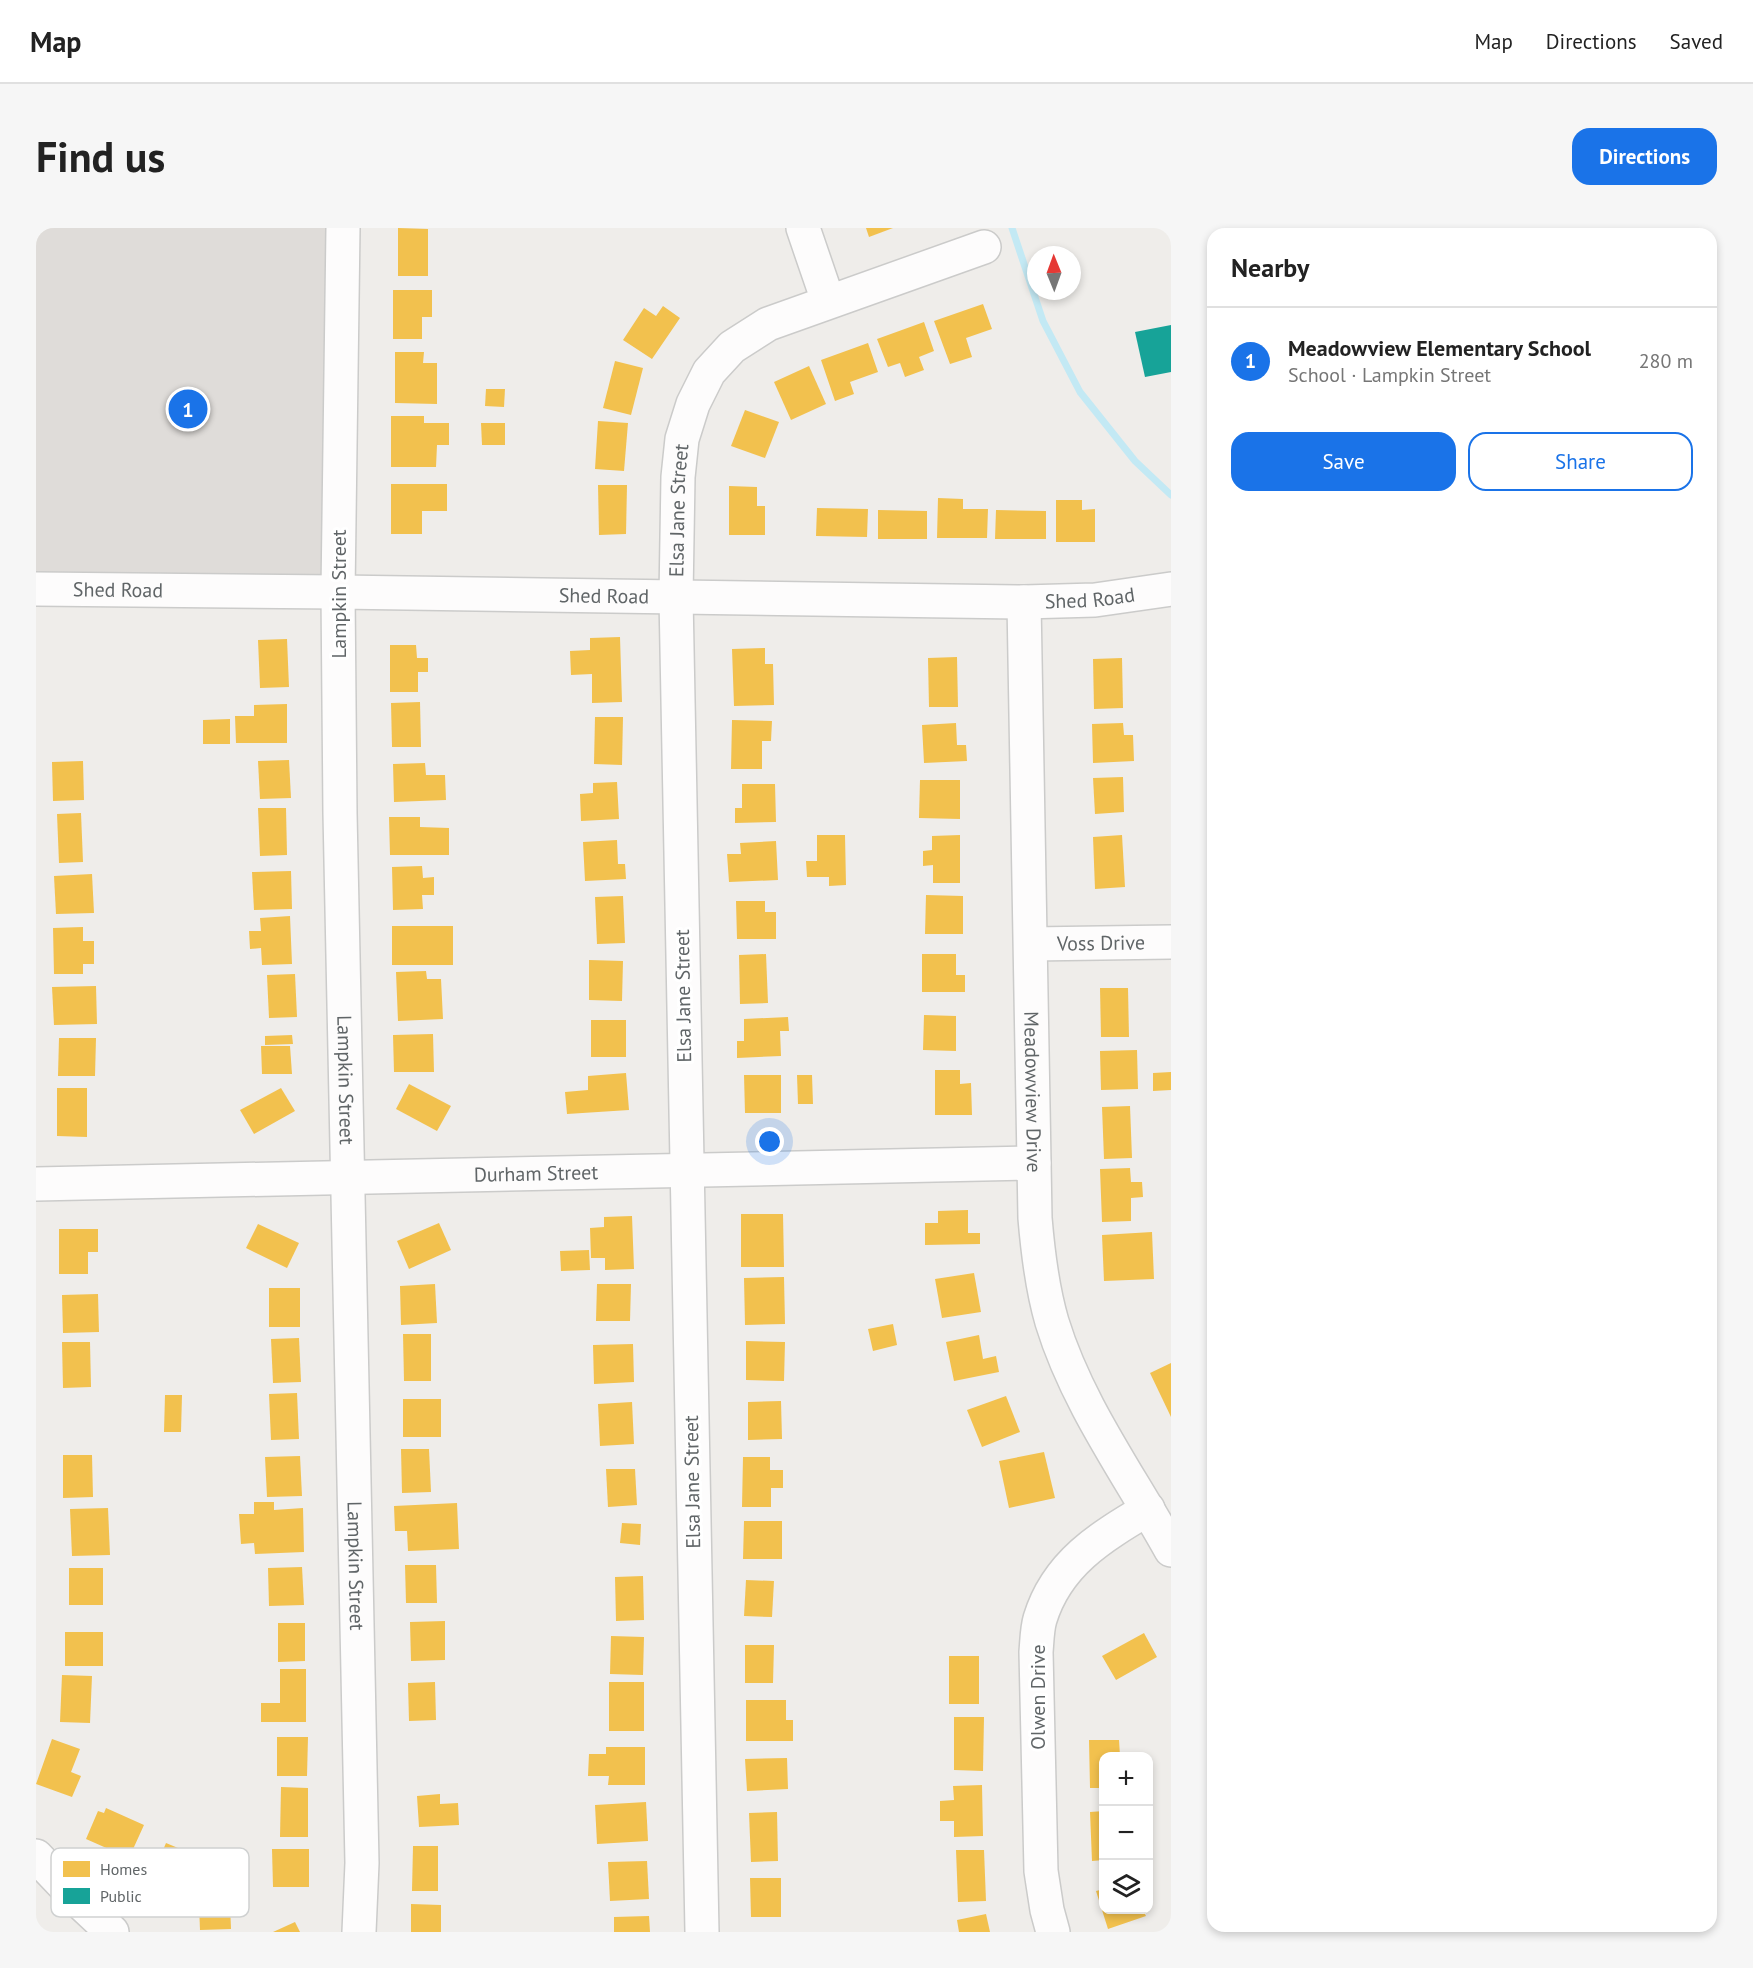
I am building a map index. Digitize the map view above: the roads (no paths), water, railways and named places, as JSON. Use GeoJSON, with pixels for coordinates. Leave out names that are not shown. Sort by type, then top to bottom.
{"type":"FeatureCollection","features":[{"type":"Feature","properties":{"kind":"street","name":"Lampkin Street"},"geometry":{"type":"LineString","coordinates":[[343,228],[338,592],[340,813],[362,1863],[359,1932]]}},
{"type":"Feature","properties":{"kind":"street"},"geometry":{"type":"LineString","coordinates":[[803,228],[828,301]]}},
{"type":"Feature","properties":{"kind":"street","name":"Elsa Jane Street"},"geometry":{"type":"LineString","coordinates":[[702,1932],[676,597],[678,477],[682,439],[693,404],[709,372],[732,347],[768,324],[984,247]]}},
{"type":"Feature","properties":{"kind":"street","name":"Shed Road"},"geometry":{"type":"LineString","coordinates":[[36,590],[1024,602],[1095,600],[1171,588]]}},
{"type":"Feature","properties":{"kind":"street","name":"Meadowview Drive"},"geometry":{"type":"LineString","coordinates":[[1024,602],[1035,1218],[1039,1269],[1052,1323],[1071,1373],[1096,1421],[1171,1550]]}},
{"type":"Feature","properties":{"kind":"street","name":"Voss Drive"},"geometry":{"type":"LineString","coordinates":[[1031,944],[1171,942]]}},
{"type":"Feature","properties":{"kind":"street","name":"Durham Street"},"geometry":{"type":"LineString","coordinates":[[36,1184],[1034,1163]]}},
{"type":"Feature","properties":{"kind":"street","name":"Olwen Drive"},"geometry":{"type":"LineString","coordinates":[[1053,1932],[1041,1871],[1036,1652],[1040,1620],[1051,1592],[1069,1566],[1102,1536],[1148,1509]]}},
{"type":"Feature","properties":{"kind":"street"},"geometry":{"type":"LineString","coordinates":[[36,1856],[51,1872]]}},
{"type":"Feature","properties":{"kind":"street"},"geometry":{"type":"LineString","coordinates":[[96,1917],[112,1932]]}},
{"type":"Feature","properties":{"kind":"waterway"},"geometry":{"type":"LineString","coordinates":[[1012,228],[1043,321],[1080,392],[1135,461],[1171,495]]}},
{"type":"Feature","properties":{"kind":"place","name":"Meadowview Elementary School"},"geometry":{"type":"Point","coordinates":[188,409]}}]}
